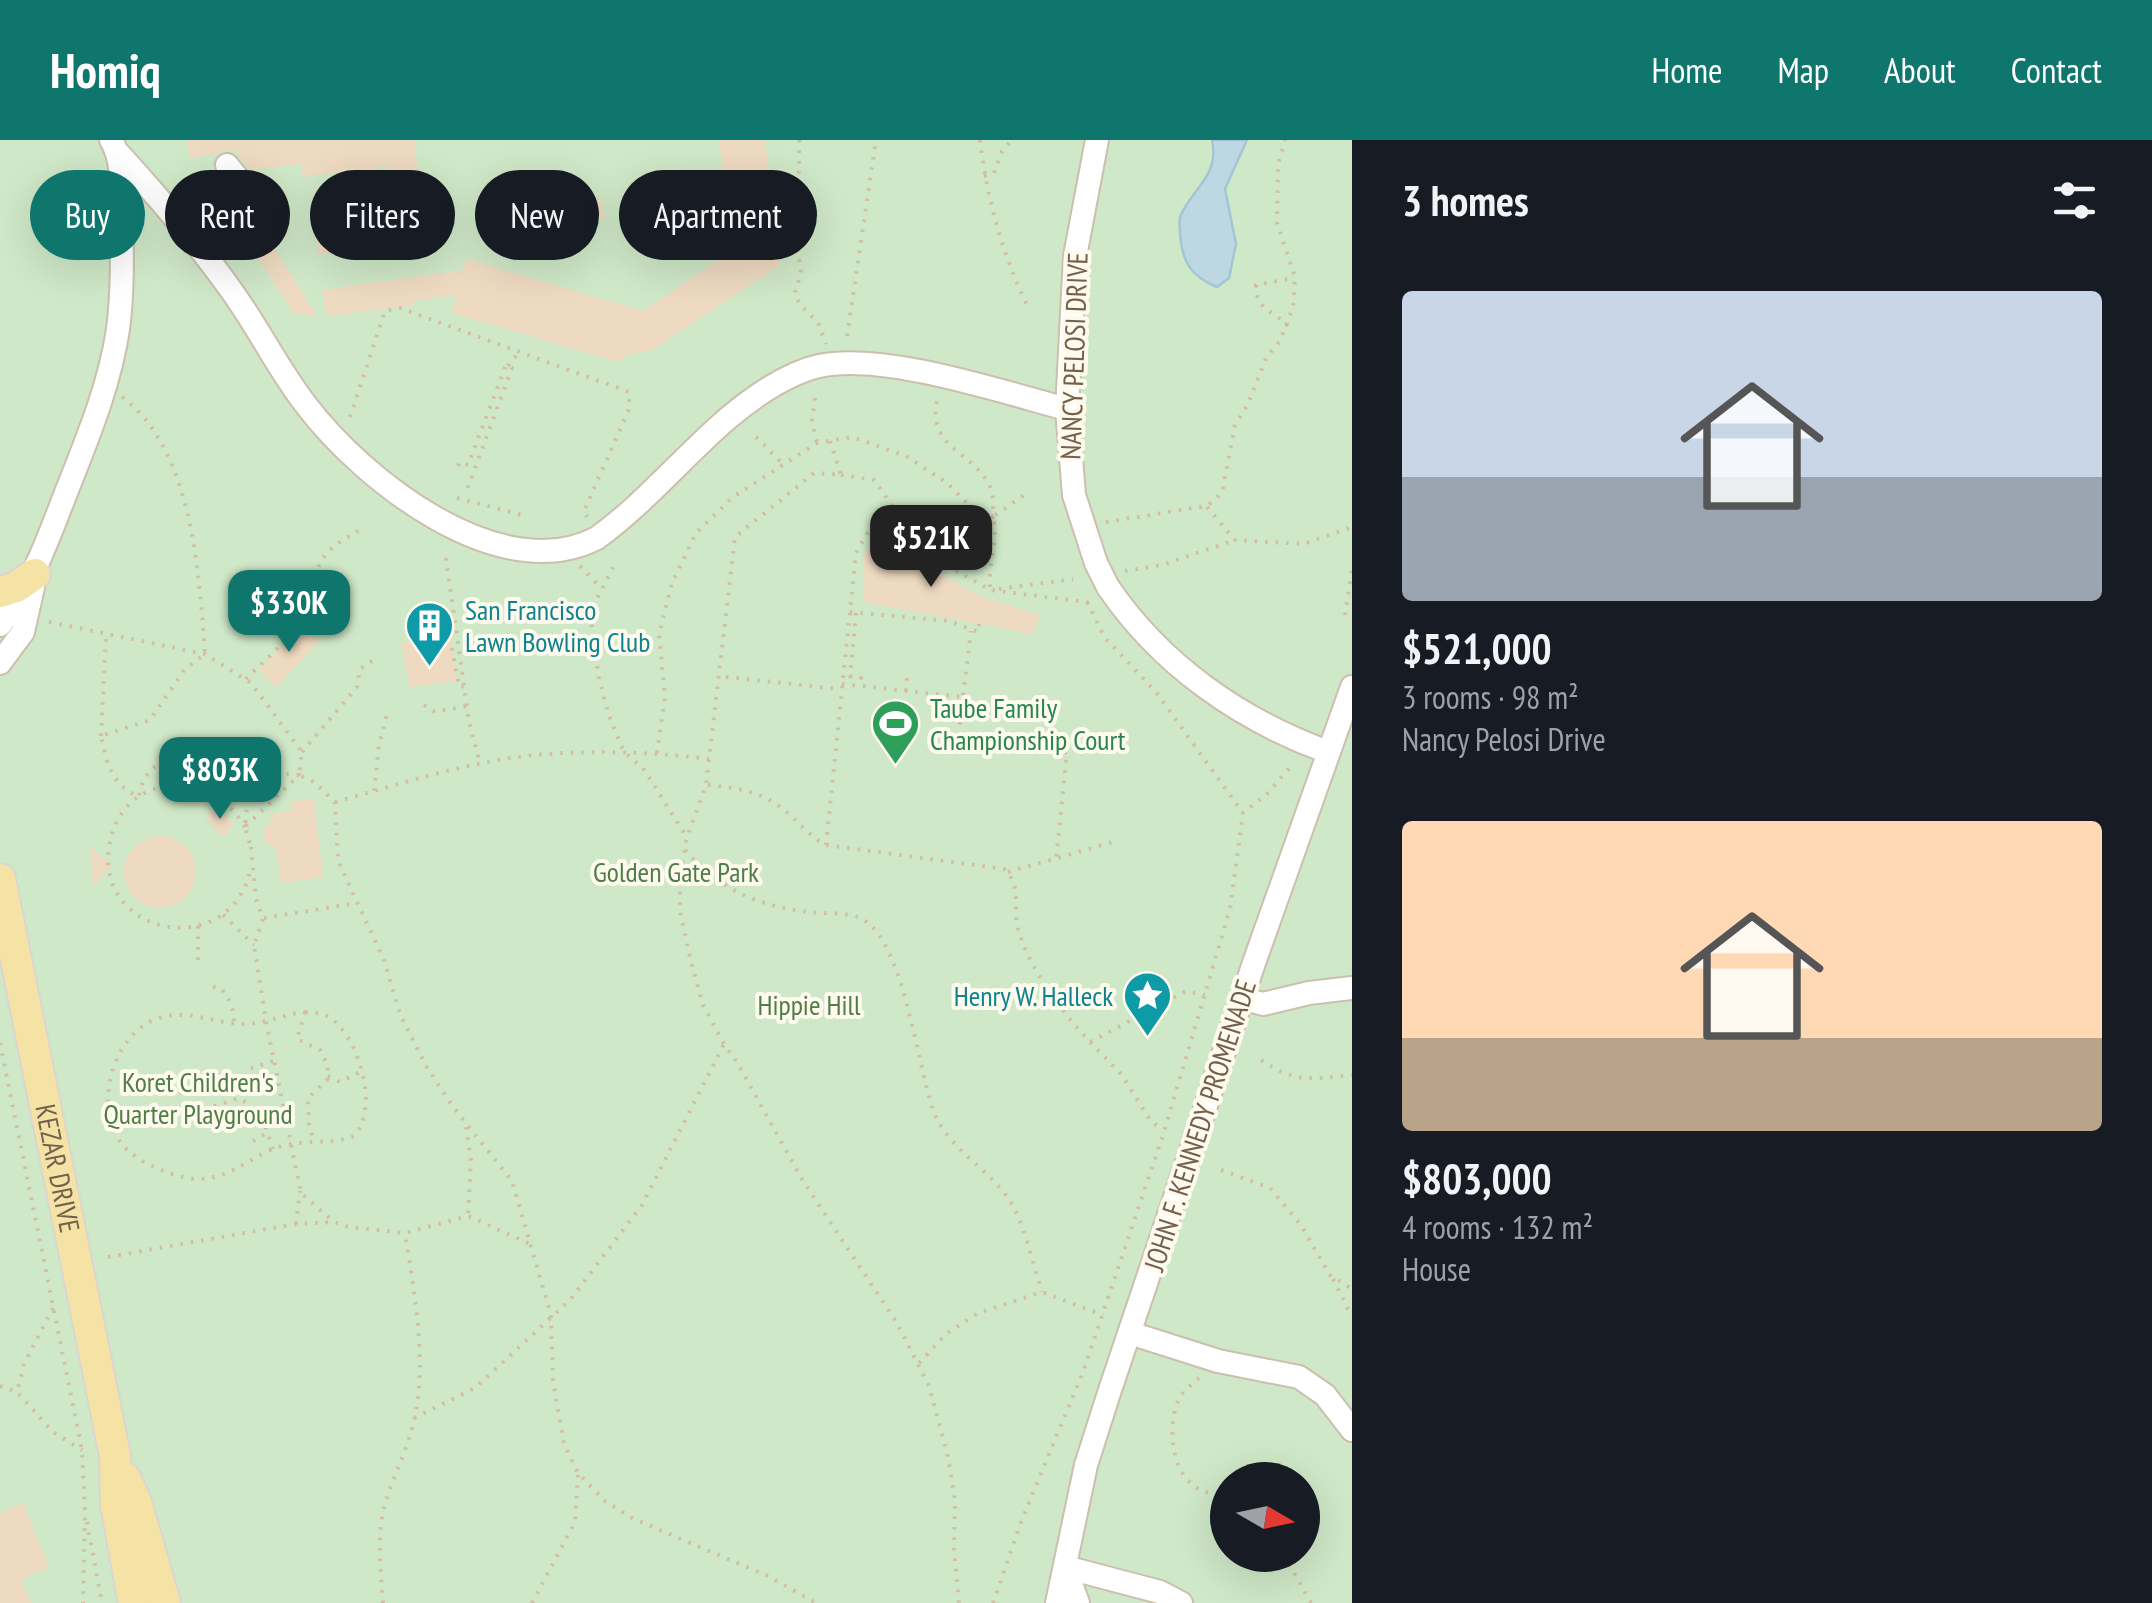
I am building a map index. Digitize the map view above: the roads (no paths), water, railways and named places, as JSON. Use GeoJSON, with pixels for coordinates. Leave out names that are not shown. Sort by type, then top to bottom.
{"type":"FeatureCollection","features":[{"type":"Feature","properties":{"kind":"main road"},"geometry":{"type":"LineString","coordinates":[[0,592],[16,587],[34,574]]}},
{"type":"Feature","properties":{"kind":"main road","name":"KEZAR DRIVE"},"geometry":{"type":"LineString","coordinates":[[0,879],[115,1456],[116,1505],[134,1603]]}},
{"type":"Feature","properties":{"kind":"main road","name":"KEZAR DRIVE"},"geometry":{"type":"LineString","coordinates":[[115,1456],[136,1502],[165,1603]]}},
{"type":"Feature","properties":{"kind":"main road"},"geometry":{"type":"LineString","coordinates":[[146,1541],[154,1603]]}},
{"type":"Feature","properties":{"kind":"street","name":"NANCY PELOSI DRIVE"},"geometry":{"type":"LineString","coordinates":[[1097,140],[1075,256],[1067,409],[1070,473],[1081,526],[1103,591],[1178,668],[1285,733],[1328,752]]}},
{"type":"Feature","properties":{"kind":"street"},"geometry":{"type":"LineString","coordinates":[[118,145],[200,247],[305,404],[336,440],[408,502],[492,541],[544,552],[573,548],[597,538],[746,404],[804,371],[851,363],[943,378],[1067,409]]}},
{"type":"Feature","properties":{"kind":"street"},"geometry":{"type":"LineString","coordinates":[[0,625],[34,574],[105,384],[121,300],[118,145]]}},
{"type":"Feature","properties":{"kind":"street"},"geometry":{"type":"LineString","coordinates":[[227,164],[232,170]]}},
{"type":"Feature","properties":{"kind":"street"},"geometry":{"type":"LineString","coordinates":[[0,664],[16,645],[28,618],[34,574]]}},
{"type":"Feature","properties":{"kind":"street","name":"JOHN F. KENNEDY PROMENADE"},"geometry":{"type":"LineString","coordinates":[[1057,1603],[1086,1465],[1242,998],[1352,687]]}},
{"type":"Feature","properties":{"kind":"street"},"geometry":{"type":"LineString","coordinates":[[1242,998],[1263,1004],[1352,988]]}},
{"type":"Feature","properties":{"kind":"street"},"geometry":{"type":"LineString","coordinates":[[1130,1333],[1218,1361],[1299,1376],[1324,1395],[1352,1430]]}},
{"type":"Feature","properties":{"kind":"street"},"geometry":{"type":"LineString","coordinates":[[1065,1567],[1078,1603]]}},
{"type":"Feature","properties":{"kind":"street"},"geometry":{"type":"LineString","coordinates":[[1065,1567],[1160,1592],[1182,1603]]}},
{"type":"Feature","properties":{"kind":"street","name":"JOHN F. KENNEDY PROMENADE"},"geometry":{"type":"LineString","coordinates":[[1042,1603],[1065,1567]]}},
{"type":"Feature","properties":{"kind":"street","name":"JOHN F. KENNEDY PROMENADE"},"geometry":{"type":"LineString","coordinates":[[1065,1567],[1069,1603]]}},
{"type":"Feature","properties":{"kind":"water"},"geometry":{"type":"Polygon","coordinates":[[[1212,140],[1247,140],[1225,189],[1236,244],[1229,278],[1217,287],[1189,266],[1180,225],[1185,207],[1212,164],[1212,140]]]}},
{"type":"Feature","properties":{"kind":"place","name":"San Francisco Lawn Bowling Club"},"geometry":{"type":"Point","coordinates":[430,668]}},
{"type":"Feature","properties":{"kind":"place","name":"Taube Family Championship Court"},"geometry":{"type":"Point","coordinates":[895,766]}},
{"type":"Feature","properties":{"kind":"place","name":"Henry W. Halleck"},"geometry":{"type":"Point","coordinates":[1148,1038]}},
{"type":"Feature","properties":{"kind":"park label","name":"Golden Gate Park"},"geometry":{"type":"Point","coordinates":[676,872]}},
{"type":"Feature","properties":{"kind":"park label","name":"Hippie Hill"},"geometry":{"type":"Point","coordinates":[809,1005]}},
{"type":"Feature","properties":{"kind":"park label","name":"Koret Children's Quarter Playground"},"geometry":{"type":"Point","coordinates":[198,1098]}}]}
